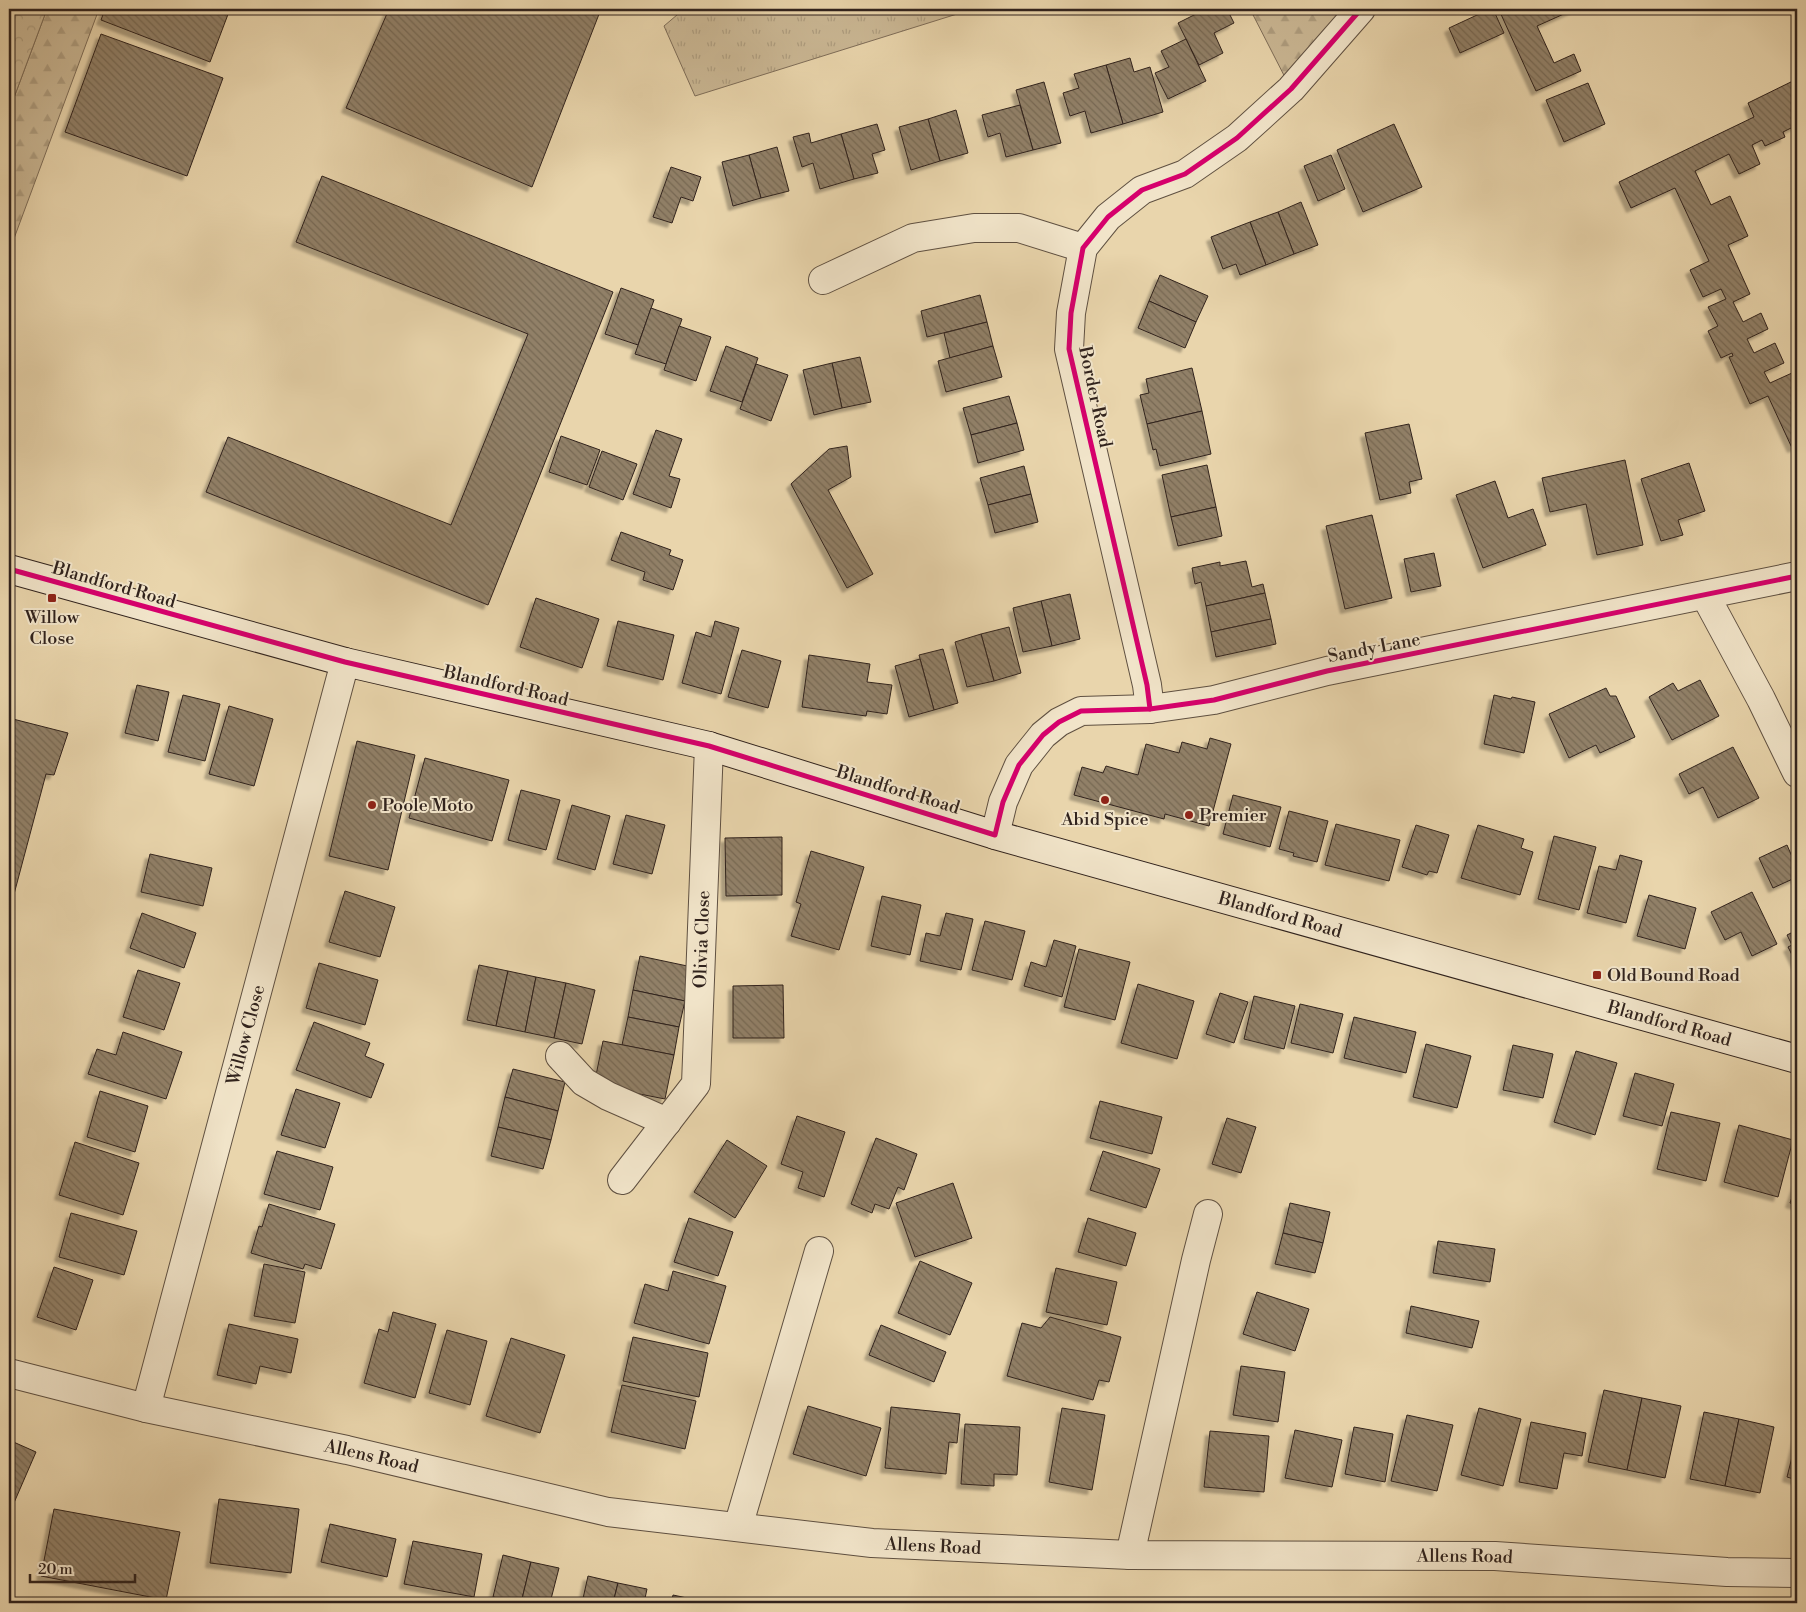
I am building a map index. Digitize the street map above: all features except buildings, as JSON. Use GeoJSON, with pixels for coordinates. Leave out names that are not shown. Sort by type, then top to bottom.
{"type":"FeatureCollection","features":[{"type":"Feature","properties":{"kind":"street","name":"Border Road"},"geometry":{"type":"LineString","coordinates":[[1150,709],[1147,685],[1069,349],[1071,313],[1083,248],[1108,217],[1142,190],[1185,174],[1237,138],[1291,89],[1361,9]]}},
{"type":"Feature","properties":{"kind":"street"},"geometry":{"type":"LineString","coordinates":[[823,280],[913,238],[974,228],[1019,228],[1083,248]]}},
{"type":"Feature","properties":{"kind":"street","name":"Blandford Road"},"geometry":{"type":"LineString","coordinates":[[9,569],[345,662],[710,746],[995,835],[1797,1059]]}},
{"type":"Feature","properties":{"kind":"street","name":"Sandy Lane"},"geometry":{"type":"LineString","coordinates":[[995,835],[1003,802],[1019,765],[1043,735],[1059,722],[1081,711],[1150,709],[1214,700],[1327,671],[1577,622],[1797,576]]}},
{"type":"Feature","properties":{"kind":"street"},"geometry":{"type":"LineString","coordinates":[[1705,594],[1761,699],[1797,773]]}},
{"type":"Feature","properties":{"kind":"street","name":"Willow Close"},"geometry":{"type":"LineString","coordinates":[[146,1408],[345,662]]}},
{"type":"Feature","properties":{"kind":"street","name":"Olivia Close"},"geometry":{"type":"LineString","coordinates":[[622,1180],[696,1084],[710,746]]}},
{"type":"Feature","properties":{"kind":"street"},"geometry":{"type":"LineString","coordinates":[[560,1056],[584,1082],[608,1096],[667,1122]]}},
{"type":"Feature","properties":{"kind":"street"},"geometry":{"type":"LineString","coordinates":[[1130,1555],[1208,1214]]}},
{"type":"Feature","properties":{"kind":"street"},"geometry":{"type":"LineString","coordinates":[[738,1527],[819,1251]]}},
{"type":"Feature","properties":{"kind":"street","name":"Allens Road"},"geometry":{"type":"LineString","coordinates":[[9,1372],[146,1408],[347,1450],[608,1512],[872,1543],[1130,1555],[1495,1556],[1727,1572],[1797,1573]]}},
{"type":"Feature","properties":{"kind":"green space"},"geometry":{"type":"Polygon","coordinates":[[[9,9],[47,9],[9,111],[9,9]]]}},
{"type":"Feature","properties":{"kind":"green space"},"geometry":{"type":"Polygon","coordinates":[[[47,9],[99,9],[9,252],[9,111],[47,9]]]}},
{"type":"Feature","properties":{"kind":"green space"},"geometry":{"type":"Polygon","coordinates":[[[684,9],[973,9],[695,96],[664,26],[684,9]]]}},
{"type":"Feature","properties":{"kind":"green space"},"geometry":{"type":"Polygon","coordinates":[[[1250,9],[1361,9],[1291,89],[1250,9]]]}},
{"type":"Feature","properties":{"kind":"cycle path"},"geometry":{"type":"LineString","coordinates":[[1150,709],[1147,685],[1069,349],[1071,313],[1083,248],[1108,217],[1142,190],[1185,174],[1237,138],[1291,89],[1361,9]]}},
{"type":"Feature","properties":{"kind":"cycle path"},"geometry":{"type":"LineString","coordinates":[[9,569],[345,662],[709,746],[995,835],[1003,802],[1019,765],[1043,735],[1059,722],[1081,711],[1150,709],[1214,700],[1327,671],[1797,576]]}},
{"type":"Feature","properties":{"kind":"place","name":"Willow Close"},"geometry":{"type":"Point","coordinates":[52,598]}},
{"type":"Feature","properties":{"kind":"place","name":"Abid Spice"},"geometry":{"type":"Point","coordinates":[1105,800]}},
{"type":"Feature","properties":{"kind":"place","name":"Poole Moto"},"geometry":{"type":"Point","coordinates":[372,805]}},
{"type":"Feature","properties":{"kind":"place","name":"Premier"},"geometry":{"type":"Point","coordinates":[1189,815]}},
{"type":"Feature","properties":{"kind":"place","name":"Old Bound Road"},"geometry":{"type":"Point","coordinates":[1597,975]}}]}
